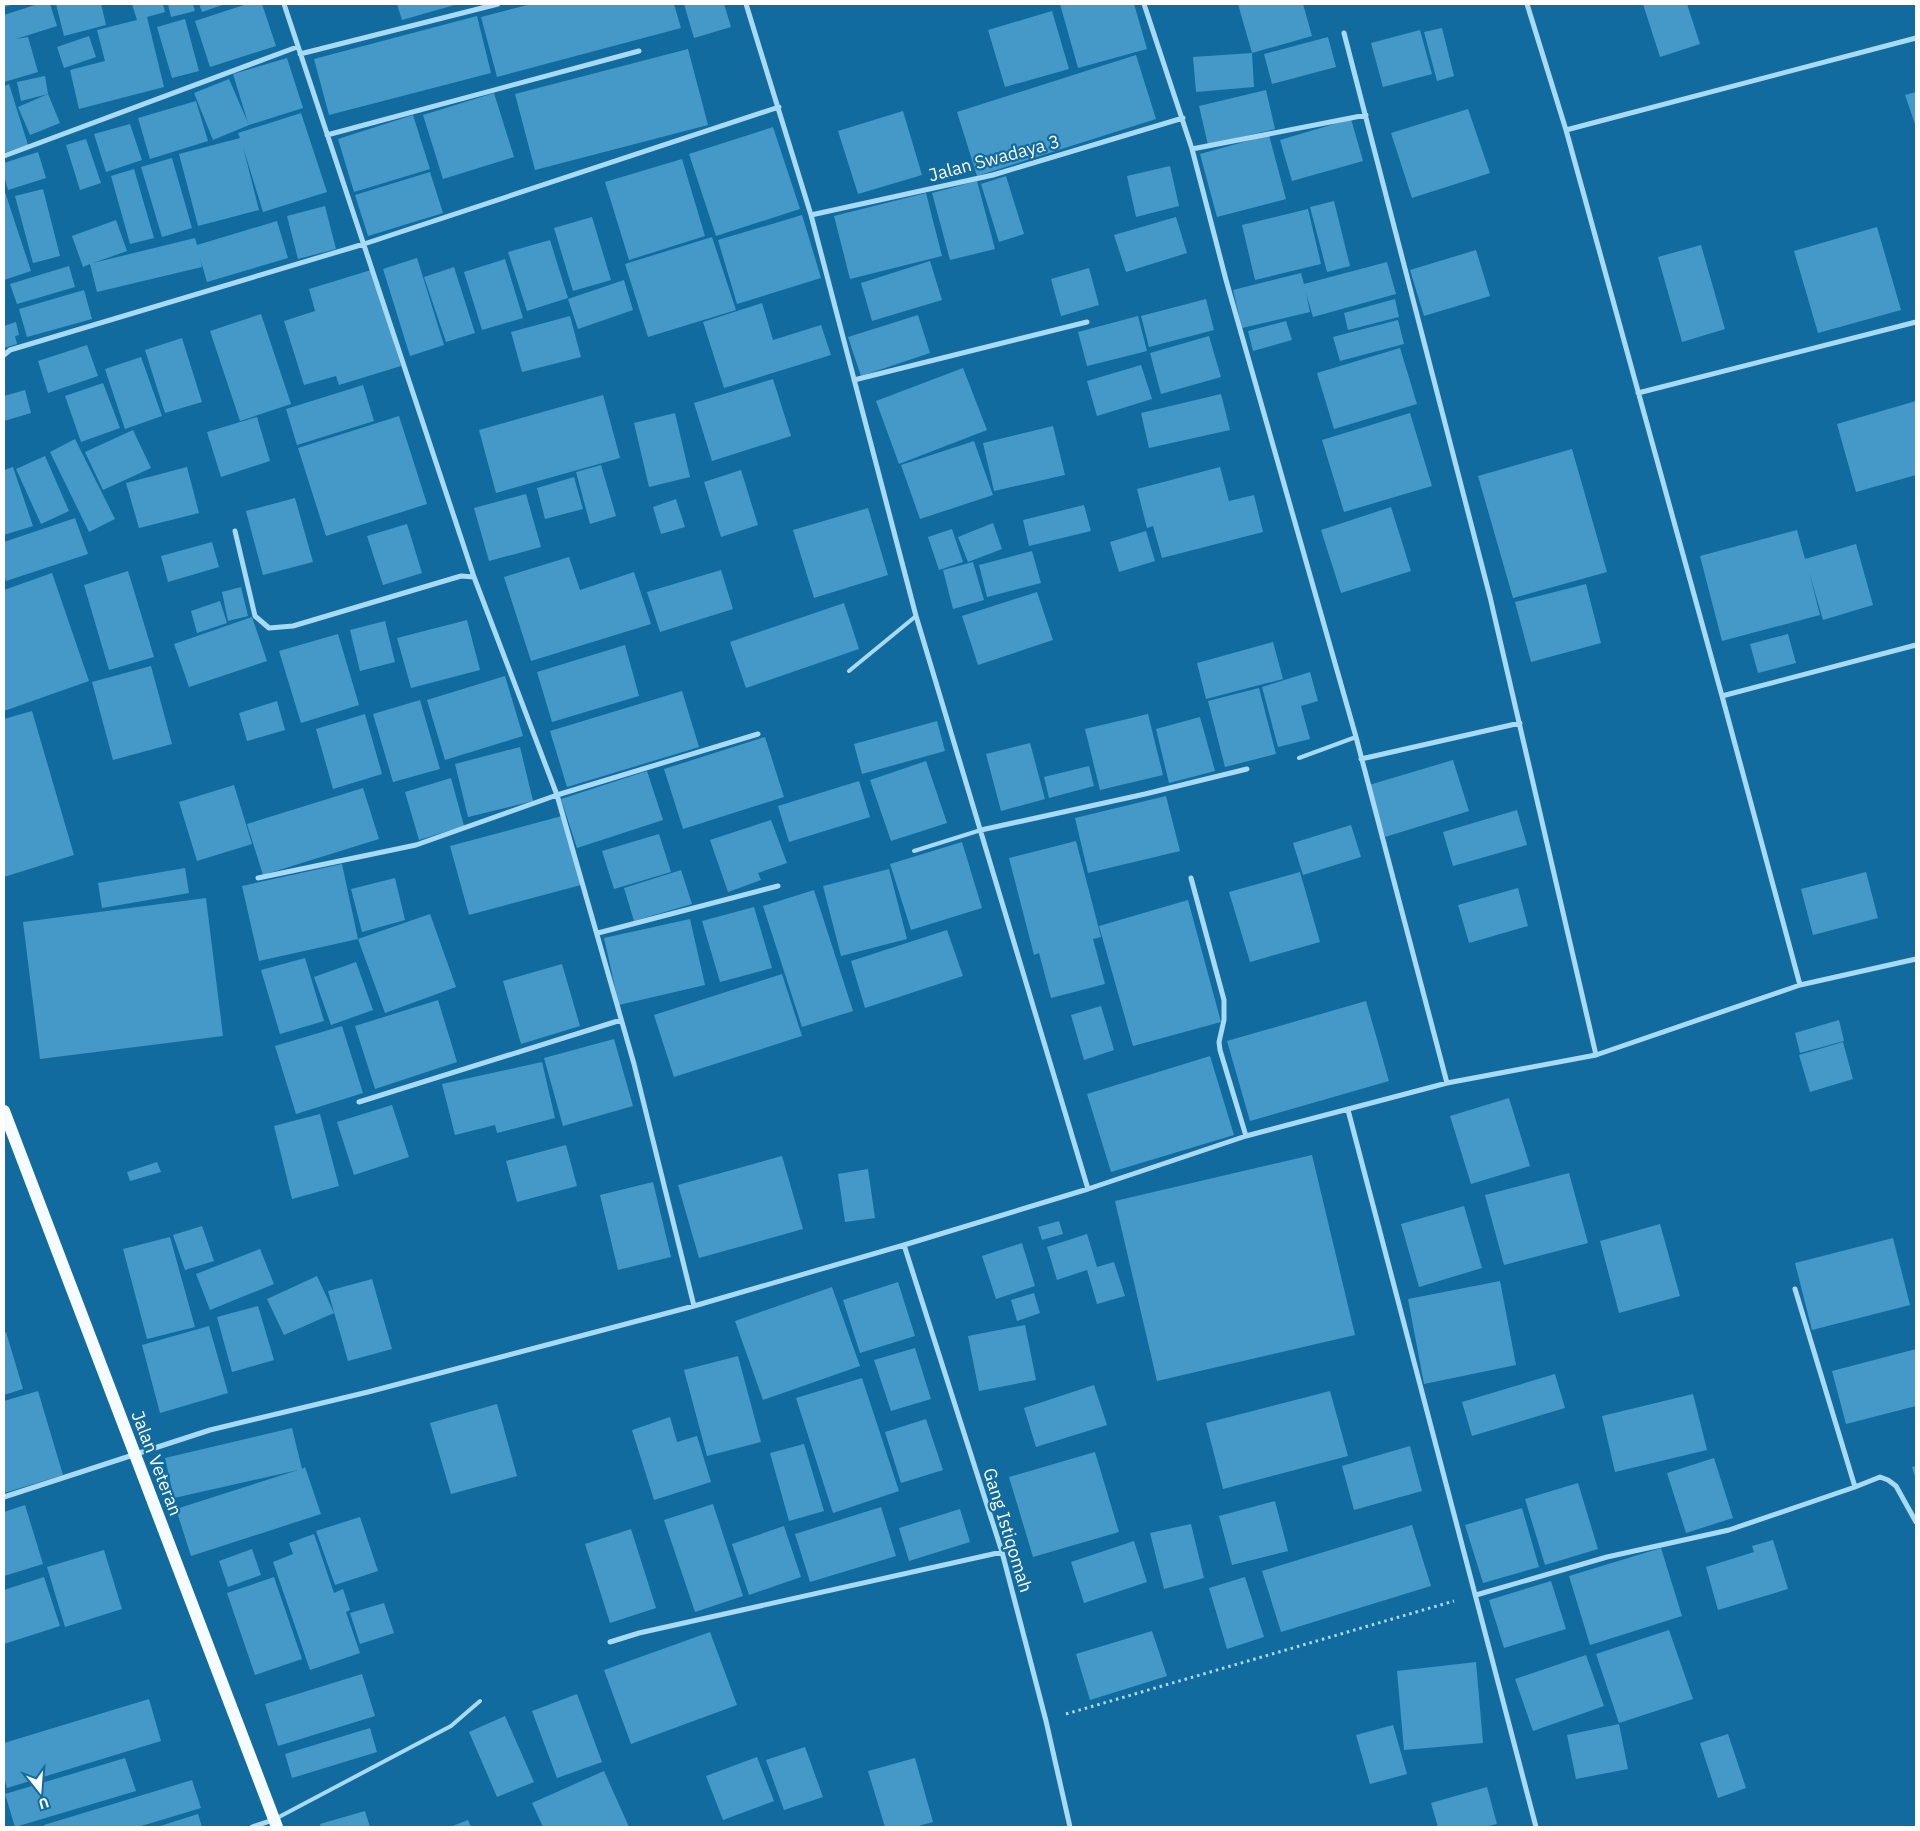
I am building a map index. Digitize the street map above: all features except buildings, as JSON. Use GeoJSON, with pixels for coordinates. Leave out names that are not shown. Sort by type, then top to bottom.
{"type":"FeatureCollection","features":[{"type":"Feature","properties":{"kind":"main road","name":"Jalan Veteran"},"geometry":{"type":"LineString","coordinates":[[4,1111],[7,1131],[135,1455],[275,1824]]}},
{"type":"Feature","properties":{"kind":"street"},"geometry":{"type":"LineString","coordinates":[[284,4],[474,576],[557,795],[634,1064],[694,1306]]}},
{"type":"Feature","properties":{"kind":"street"},"geometry":{"type":"LineString","coordinates":[[300,54],[498,4]]}},
{"type":"Feature","properties":{"kind":"street"},"geometry":{"type":"LineString","coordinates":[[746,4],[811,215],[916,616],[1088,1189]]}},
{"type":"Feature","properties":{"kind":"street"},"geometry":{"type":"LineString","coordinates":[[1144,4],[1192,150],[1229,289],[1356,737],[1447,1083]]}},
{"type":"Feature","properties":{"kind":"street"},"geometry":{"type":"LineString","coordinates":[[1527,4],[1566,130],[1800,985]]}},
{"type":"Feature","properties":{"kind":"street"},"geometry":{"type":"LineString","coordinates":[[1344,32],[1490,597],[1596,1055]]}},
{"type":"Feature","properties":{"kind":"street"},"geometry":{"type":"LineString","coordinates":[[1566,130],[1916,38]]}},
{"type":"Feature","properties":{"kind":"street"},"geometry":{"type":"LineString","coordinates":[[4,156],[297,47]]}},
{"type":"Feature","properties":{"kind":"street"},"geometry":{"type":"LineString","coordinates":[[326,135],[639,51]]}},
{"type":"Feature","properties":{"kind":"street"},"geometry":{"type":"LineString","coordinates":[[4,354],[10,350],[364,244],[779,107]]}},
{"type":"Feature","properties":{"kind":"street"},"geometry":{"type":"LineString","coordinates":[[1192,150],[1366,115]]}},
{"type":"Feature","properties":{"kind":"street","name":"Jalan Swadaya 3"},"geometry":{"type":"LineString","coordinates":[[811,215],[993,175],[1183,118]]}},
{"type":"Feature","properties":{"kind":"street"},"geometry":{"type":"LineString","coordinates":[[854,380],[1087,322]]}},
{"type":"Feature","properties":{"kind":"street"},"geometry":{"type":"LineString","coordinates":[[1638,394],[1916,322]]}},
{"type":"Feature","properties":{"kind":"street"},"geometry":{"type":"LineString","coordinates":[[235,531],[255,616],[269,628],[293,626],[461,576],[474,576]]}},
{"type":"Feature","properties":{"kind":"street"},"geometry":{"type":"LineString","coordinates":[[1722,696],[1916,645]]}},
{"type":"Feature","properties":{"kind":"street"},"geometry":{"type":"LineString","coordinates":[[1361,759],[1520,723]]}},
{"type":"Feature","properties":{"kind":"street"},"geometry":{"type":"LineString","coordinates":[[258,878],[416,845],[557,795],[758,734]]}},
{"type":"Feature","properties":{"kind":"street"},"geometry":{"type":"LineString","coordinates":[[981,830],[1145,794],[1248,768]]}},
{"type":"Feature","properties":{"kind":"street"},"geometry":{"type":"LineString","coordinates":[[1191,878],[1224,1000],[1224,1020],[1219,1042],[1220,1050],[1246,1136]]}},
{"type":"Feature","properties":{"kind":"street"},"geometry":{"type":"LineString","coordinates":[[598,933],[778,886]]}},
{"type":"Feature","properties":{"kind":"street"},"geometry":{"type":"LineString","coordinates":[[4,1497],[210,1430],[368,1392],[694,1306],[904,1245],[1088,1189],[1246,1136],[1447,1083],[1596,1055],[1800,985],[1916,959]]}},
{"type":"Feature","properties":{"kind":"street"},"geometry":{"type":"LineString","coordinates":[[360,1102],[621,1020]]}},
{"type":"Feature","properties":{"kind":"street"},"geometry":{"type":"LineString","coordinates":[[1348,1110],[1536,1827]]}},
{"type":"Feature","properties":{"kind":"street","name":"Gang Istiqomah"},"geometry":{"type":"LineString","coordinates":[[904,1245],[1002,1552],[1046,1720],[1070,1827]]}},
{"type":"Feature","properties":{"kind":"street"},"geometry":{"type":"LineString","coordinates":[[1795,1289],[1855,1488]]}},
{"type":"Feature","properties":{"kind":"street"},"geometry":{"type":"LineString","coordinates":[[1476,1595],[1607,1557],[1728,1530],[1880,1478],[1888,1480],[1896,1486],[1916,1522]]}},
{"type":"Feature","properties":{"kind":"street"},"geometry":{"type":"LineString","coordinates":[[610,1642],[639,1633],[1002,1552]]}},
{"type":"Feature","properties":{"kind":"street"},"geometry":{"type":"LineString","coordinates":[[252,1827],[275,1824]]}},
{"type":"Feature","properties":{"kind":"lane"},"geometry":{"type":"LineString","coordinates":[[849,671],[916,616]]}},
{"type":"Feature","properties":{"kind":"lane"},"geometry":{"type":"LineString","coordinates":[[1298,758],[1356,737]]}},
{"type":"Feature","properties":{"kind":"lane"},"geometry":{"type":"LineString","coordinates":[[914,851],[981,830]]}},
{"type":"Feature","properties":{"kind":"lane"},"geometry":{"type":"LineString","coordinates":[[275,1824],[451,1726],[480,1701]]}},
{"type":"Feature","properties":{"kind":"path"},"geometry":{"type":"LineString","coordinates":[[1046,1720],[1476,1595]]}}]}
